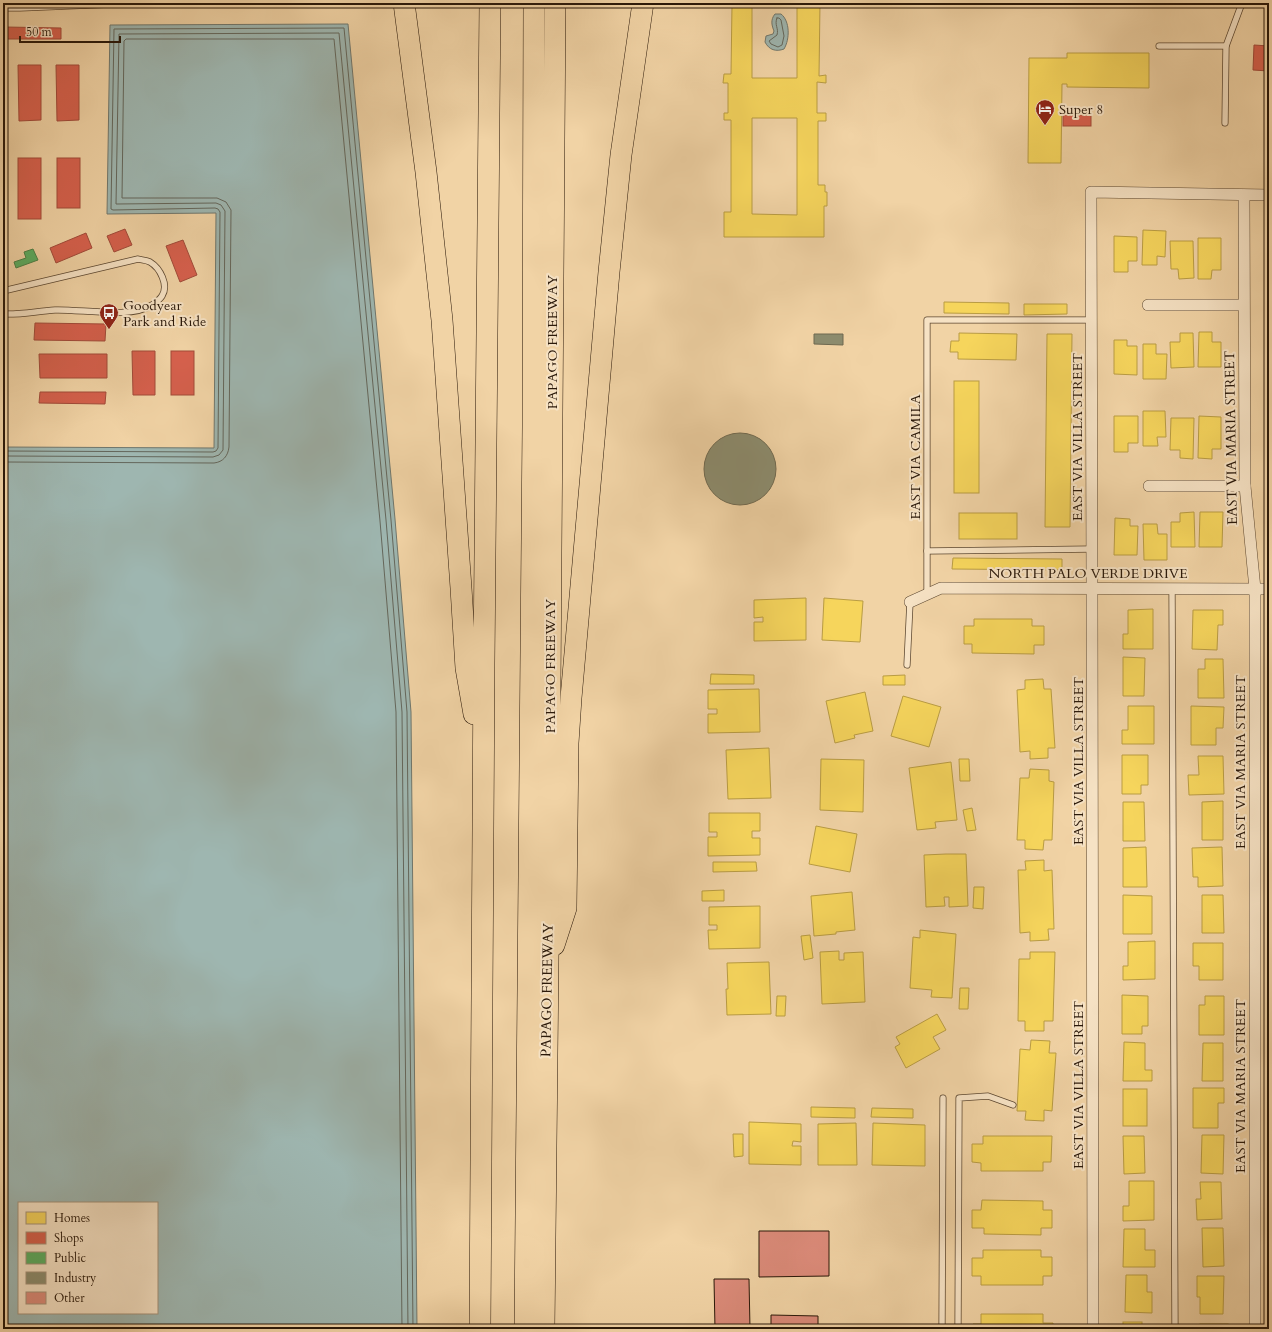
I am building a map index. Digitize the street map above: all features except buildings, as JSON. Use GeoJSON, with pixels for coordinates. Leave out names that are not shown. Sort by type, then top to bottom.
{"type":"FeatureCollection","features":[{"type":"Feature","properties":{"kind":"highway"},"geometry":{"type":"LineString","coordinates":[[404,3],[426,172],[442,320],[466,668],[483,765]]}},
{"type":"Feature","properties":{"kind":"highway"},"geometry":{"type":"LineString","coordinates":[[480,1329],[483,765],[490,3]]}},
{"type":"Feature","properties":{"kind":"highway"},"geometry":{"type":"LineString","coordinates":[[525,1329],[533,427],[534,3]]}},
{"type":"Feature","properties":{"kind":"highway","name":"PAPAGO FREEWAY"},"geometry":{"type":"LineString","coordinates":[[544,1329],[555,3]]}},
{"type":"Feature","properties":{"kind":"highway"},"geometry":{"type":"LineString","coordinates":[[548,963],[566,908],[568,743],[570,713],[609,272],[621,155],[643,3]]}},
{"type":"Feature","properties":{"kind":"street","name":"EAST VIA VILLA STREET"},"geometry":{"type":"LineString","coordinates":[[1093,1329],[1091,192],[1244,195]]}},
{"type":"Feature","properties":{"kind":"street"},"geometry":{"type":"LineString","coordinates":[[1244,195],[1269,195]]}},
{"type":"Feature","properties":{"kind":"street","name":"EAST VIA MARIA STREET"},"geometry":{"type":"LineString","coordinates":[[1244,195],[1245,486],[1255,589],[1254,1329]]}},
{"type":"Feature","properties":{"kind":"street"},"geometry":{"type":"LineString","coordinates":[[1148,305],[1244,305]]}},
{"type":"Feature","properties":{"kind":"street"},"geometry":{"type":"LineString","coordinates":[[1148,486],[1245,486]]}},
{"type":"Feature","properties":{"kind":"street","name":"NORTH PALO VERDE DRIVE"},"geometry":{"type":"LineString","coordinates":[[910,602],[941,588],[1269,589]]}},
{"type":"Feature","properties":{"kind":"lane"},"geometry":{"type":"LineString","coordinates":[[3,8],[21,6],[140,3]]}},
{"type":"Feature","properties":{"kind":"lane"},"geometry":{"type":"LineString","coordinates":[[1225,123],[1226,46],[1242,3]]}},
{"type":"Feature","properties":{"kind":"lane"},"geometry":{"type":"LineString","coordinates":[[1159,46],[1226,46]]}},
{"type":"Feature","properties":{"kind":"lane"},"geometry":{"type":"LineString","coordinates":[[3,291],[138,259],[149,261],[156,266],[163,276],[164,288],[162,296],[153,304],[144,309],[122,312],[56,310],[3,314]]}},
{"type":"Feature","properties":{"kind":"lane","name":"EAST VIA CAMILA"},"geometry":{"type":"LineString","coordinates":[[927,594],[927,320],[1091,320]]}},
{"type":"Feature","properties":{"kind":"lane"},"geometry":{"type":"LineString","coordinates":[[927,551],[1092,549]]}},
{"type":"Feature","properties":{"kind":"lane"},"geometry":{"type":"LineString","coordinates":[[1172,589],[1174,1329]]}},
{"type":"Feature","properties":{"kind":"lane"},"geometry":{"type":"LineString","coordinates":[[908,665],[910,602]]}},
{"type":"Feature","properties":{"kind":"lane"},"geometry":{"type":"LineString","coordinates":[[958,1329],[959,1098],[988,1096],[1013,1105]]}},
{"type":"Feature","properties":{"kind":"lane"},"geometry":{"type":"LineString","coordinates":[[942,1329],[943,1098]]}},
{"type":"Feature","properties":{"kind":"water"},"geometry":{"type":"Polygon","coordinates":[[[775,14],[781,14],[786,21],[788,35],[784,49],[773,50],[765,42],[766,36],[773,34],[774,31],[772,21],[775,14]]]}},
{"type":"Feature","properties":{"kind":"water"},"geometry":{"type":"Polygon","coordinates":[[[348,24],[395,519],[411,712],[417,1329],[3,1329],[3,447],[214,448],[216,213],[107,214],[110,25],[348,24]]]}},
{"type":"Feature","properties":{"kind":"place","name":"Super 8"},"geometry":{"type":"Point","coordinates":[1045,126]}},
{"type":"Feature","properties":{"kind":"place","name":"Goodyear Park and Ride"},"geometry":{"type":"Point","coordinates":[109,330]}}]}
